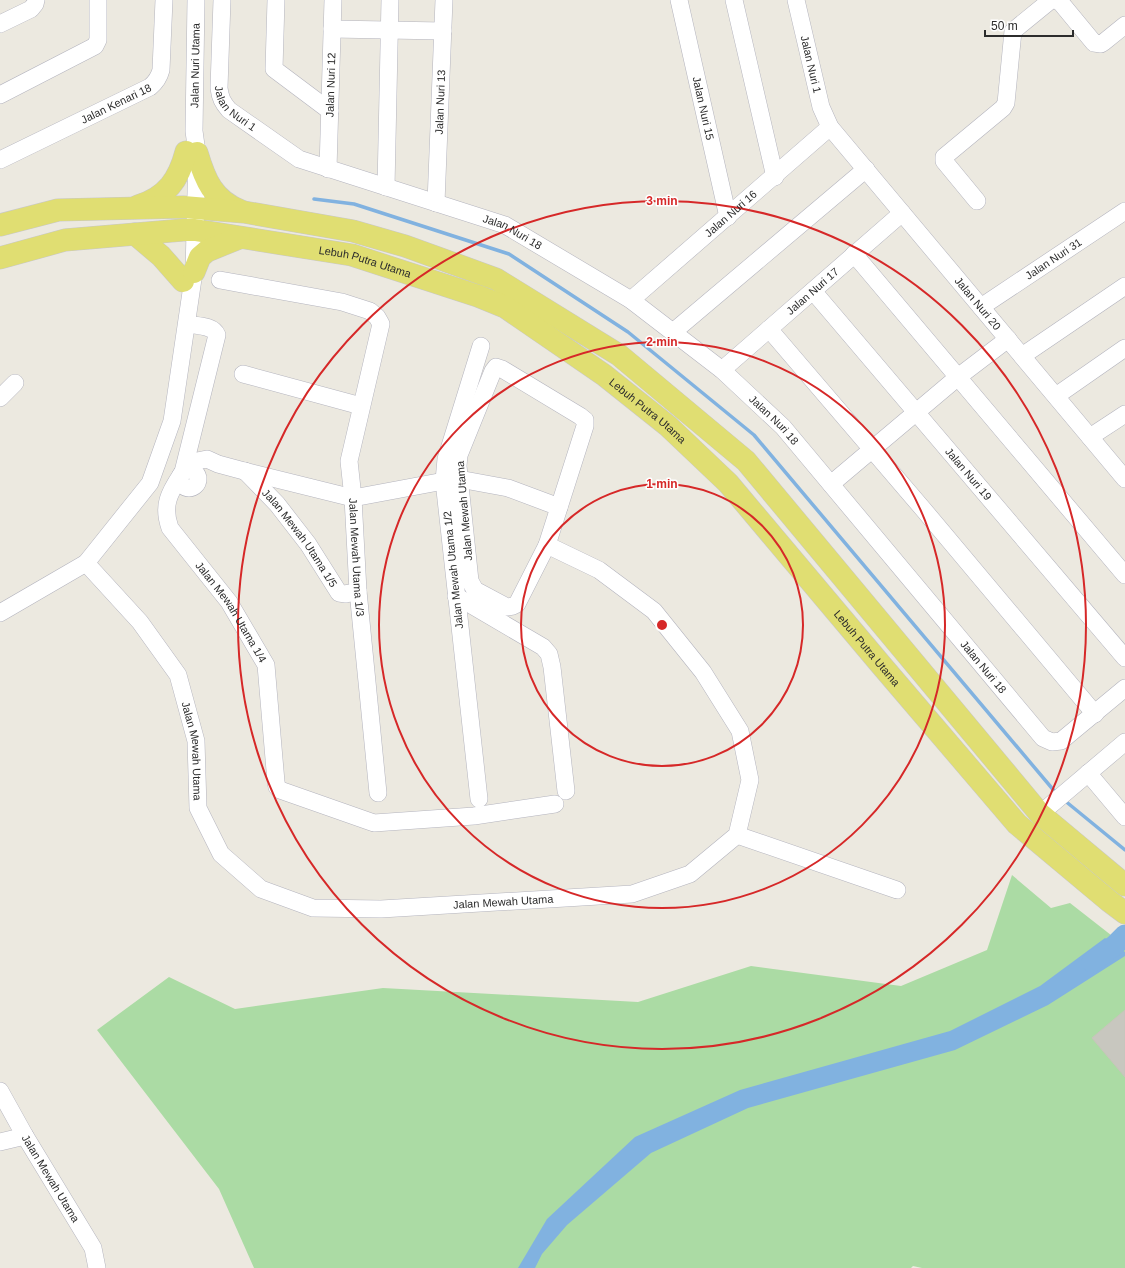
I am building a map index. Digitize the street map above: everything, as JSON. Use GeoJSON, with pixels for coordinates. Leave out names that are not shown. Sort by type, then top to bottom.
{"type":"FeatureCollection","features":[{"type":"Feature","properties":{"kind":"main road"},"geometry":{"type":"LineString","coordinates":[[0,225],[58,210],[132,208],[148,203],[162,194],[174,182],[192,152]]}},
{"type":"Feature","properties":{"kind":"main road"},"geometry":{"type":"LineString","coordinates":[[192,152],[214,192],[230,206],[244,212]]}},
{"type":"Feature","properties":{"kind":"main road"},"geometry":{"type":"LineString","coordinates":[[115,208],[189,208],[244,212],[353,231],[405,246],[496,279],[619,355],[746,461],[1048,808],[1125,885]]}},
{"type":"Feature","properties":{"kind":"main road","name":"Lebuh Putra Utama"},"geometry":{"type":"LineString","coordinates":[[0,258],[65,240],[189,230],[352,254],[478,296],[505,307],[604,375],[668,426],[728,483],[1017,824],[1125,913]]}},
{"type":"Feature","properties":{"kind":"main road"},"geometry":{"type":"LineString","coordinates":[[135,234],[189,277],[200,257],[207,251],[240,237]]}},
{"type":"Feature","properties":{"kind":"street"},"geometry":{"type":"LineString","coordinates":[[0,24],[31,9],[36,0]]}},
{"type":"Feature","properties":{"kind":"street"},"geometry":{"type":"LineString","coordinates":[[0,94],[95,46],[98,40],[98,0]]}},
{"type":"Feature","properties":{"kind":"street","name":"Jalan Kenari 18"},"geometry":{"type":"LineString","coordinates":[[0,160],[156,83],[161,70],[164,0]]}},
{"type":"Feature","properties":{"kind":"street","name":"Jalan Nuri Utama"},"geometry":{"type":"LineString","coordinates":[[189,208],[194,131],[196,0]]}},
{"type":"Feature","properties":{"kind":"street","name":"Jalan Nuri 1"},"geometry":{"type":"LineString","coordinates":[[222,0],[219,88],[220,96],[224,104],[229,110],[299,159],[328,169]]}},
{"type":"Feature","properties":{"kind":"street"},"geometry":{"type":"LineString","coordinates":[[276,0],[274,69],[330,111]]}},
{"type":"Feature","properties":{"kind":"street","name":"Jalan Nuri 12"},"geometry":{"type":"LineString","coordinates":[[328,169],[333,0]]}},
{"type":"Feature","properties":{"kind":"street"},"geometry":{"type":"LineString","coordinates":[[386,187],[390,0]]}},
{"type":"Feature","properties":{"kind":"street","name":"Jalan Nuri 13"},"geometry":{"type":"LineString","coordinates":[[436,203],[444,0]]}},
{"type":"Feature","properties":{"kind":"street","name":"Jalan Nuri 15"},"geometry":{"type":"LineString","coordinates":[[679,0],[728,217]]}},
{"type":"Feature","properties":{"kind":"street"},"geometry":{"type":"LineString","coordinates":[[734,0],[775,177]]}},
{"type":"Feature","properties":{"kind":"street","name":"Jalan Nuri 1"},"geometry":{"type":"LineString","coordinates":[[796,0],[821,107],[830,127]]}},
{"type":"Feature","properties":{"kind":"street"},"geometry":{"type":"LineString","coordinates":[[976,201],[944,161],[944,157],[1003,108],[1006,103],[1013,31],[1051,0]]}},
{"type":"Feature","properties":{"kind":"street"},"geometry":{"type":"LineString","coordinates":[[1056,0],[1061,3],[1094,43],[1101,44],[1124,27]]}},
{"type":"Feature","properties":{"kind":"street"},"geometry":{"type":"LineString","coordinates":[[332,29],[443,32]]}},
{"type":"Feature","properties":{"kind":"street","name":"Jalan Nuri 16"},"geometry":{"type":"LineString","coordinates":[[631,300],[775,177],[830,127]]}},
{"type":"Feature","properties":{"kind":"street","name":"Jalan Nuri 20"},"geometry":{"type":"LineString","coordinates":[[830,127],[1125,479]]}},
{"type":"Feature","properties":{"kind":"street","name":"Jalan Nuri 18"},"geometry":{"type":"LineString","coordinates":[[328,169],[505,225],[631,300],[722,370],[783,427],[1043,738],[1052,742],[1061,741],[1125,688]]}},
{"type":"Feature","properties":{"kind":"street"},"geometry":{"type":"LineString","coordinates":[[673,332],[866,169]]}},
{"type":"Feature","properties":{"kind":"street"},"geometry":{"type":"LineString","coordinates":[[0,613],[86,563],[150,483],[172,421],[188,318],[189,208]]}},
{"type":"Feature","properties":{"kind":"street","name":"Jalan Nuri 31"},"geometry":{"type":"LineString","coordinates":[[981,307],[1125,211]]}},
{"type":"Feature","properties":{"kind":"street","name":"Jalan Nuri 17"},"geometry":{"type":"LineString","coordinates":[[722,370],[902,213]]}},
{"type":"Feature","properties":{"kind":"street"},"geometry":{"type":"LineString","coordinates":[[854,254],[1125,574]]}},
{"type":"Feature","properties":{"kind":"street","name":"Jalan Mewah Utama 1/3"},"geometry":{"type":"LineString","coordinates":[[220,280],[342,302],[370,311],[377,317],[381,324],[349,461],[353,498],[358,591],[378,793]]}},
{"type":"Feature","properties":{"kind":"street"},"geometry":{"type":"LineString","coordinates":[[1022,356],[1125,286]]}},
{"type":"Feature","properties":{"kind":"street","name":"Jalan Nuri 19"},"geometry":{"type":"LineString","coordinates":[[813,291],[1125,658]]}},
{"type":"Feature","properties":{"kind":"street"},"geometry":{"type":"LineString","coordinates":[[188,318],[210,328],[216,332],[217,336],[188,477]]}},
{"type":"Feature","properties":{"kind":"street"},"geometry":{"type":"LineString","coordinates":[[769,329],[1095,714]]}},
{"type":"Feature","properties":{"kind":"street"},"geometry":{"type":"LineString","coordinates":[[831,484],[958,377],[1008,339]]}},
{"type":"Feature","properties":{"kind":"street","name":"Jalan Mewah Utama 1/2"},"geometry":{"type":"LineString","coordinates":[[479,799],[456,596],[451,480],[446,459],[481,346]]}},
{"type":"Feature","properties":{"kind":"street"},"geometry":{"type":"LineString","coordinates":[[1056,396],[1125,348]]}},
{"type":"Feature","properties":{"kind":"street","name":"Jalan Mewah Utama"},"geometry":{"type":"LineString","coordinates":[[496,368],[502,369],[585,420],[585,426],[559,508],[547,545],[516,604],[507,607],[475,590],[470,581],[451,480],[458,466],[459,455],[493,371],[496,368]]}},
{"type":"Feature","properties":{"kind":"street"},"geometry":{"type":"LineString","coordinates":[[243,374],[361,406]]}},
{"type":"Feature","properties":{"kind":"street"},"geometry":{"type":"LineString","coordinates":[[0,398],[15,383]]}},
{"type":"Feature","properties":{"kind":"street"},"geometry":{"type":"LineString","coordinates":[[1090,438],[1125,414]]}},
{"type":"Feature","properties":{"kind":"street","name":"Jalan Mewah Utama 1/4"},"geometry":{"type":"LineString","coordinates":[[244,471],[218,464],[207,472],[188,477],[176,502],[167,515],[170,528],[230,602],[266,665],[277,787],[280,790],[374,823],[474,816],[555,804]]}},
{"type":"Feature","properties":{"kind":"street"},"geometry":{"type":"LineString","coordinates":[[244,471],[353,498],[451,480],[508,488],[559,508]]}},
{"type":"Feature","properties":{"kind":"street","name":"Jalan Mewah Utama 1/5"},"geometry":{"type":"LineString","coordinates":[[244,471],[277,504],[308,544],[336,591],[343,595],[358,591]]}},
{"type":"Feature","properties":{"kind":"street"},"geometry":{"type":"LineString","coordinates":[[547,545],[599,570],[654,611],[703,672],[740,731],[750,780],[737,835],[897,890]]}},
{"type":"Feature","properties":{"kind":"street","name":"Jalan Mewah Utama"},"geometry":{"type":"LineString","coordinates":[[86,563],[140,622],[178,674],[196,741],[198,808],[222,854],[261,889],[313,908],[344,909],[381,909],[632,894],[690,874],[737,835]]}},
{"type":"Feature","properties":{"kind":"street"},"geometry":{"type":"LineString","coordinates":[[456,596],[543,647],[549,654],[552,667],[566,791]]}},
{"type":"Feature","properties":{"kind":"street"},"geometry":{"type":"LineString","coordinates":[[1048,808],[1125,742]]}},
{"type":"Feature","properties":{"kind":"street"},"geometry":{"type":"LineString","coordinates":[[1088,773],[1125,817]]}},
{"type":"Feature","properties":{"kind":"street","name":"Jalan Mewah Utama"},"geometry":{"type":"LineString","coordinates":[[0,1091],[25,1136],[93,1248],[97,1268]]}},
{"type":"Feature","properties":{"kind":"street"},"geometry":{"type":"LineString","coordinates":[[0,1142],[25,1136]]}},
{"type":"Feature","properties":{"kind":"green space"},"geometry":{"type":"Polygon","coordinates":[[[1012,875],[1051,908],[1070,903],[1125,946],[1125,1268],[922,1268],[913,1266],[911,1268],[254,1268],[219,1189],[97,1030],[169,977],[235,1009],[383,988],[638,1002],[751,966],[901,986],[987,950],[1012,875]]]}},
{"type":"Feature","properties":{"kind":"water"},"geometry":{"type":"Polygon","coordinates":[[[1105,938],[1125,952],[1125,956],[1048,1005],[955,1050],[748,1108],[651,1153],[567,1225],[542,1254],[535,1268],[518,1268],[547,1219],[635,1137],[740,1090],[950,1031],[1040,986],[1105,938]]]}},
{"type":"Feature","properties":{"kind":"building"},"geometry":{"type":"Polygon","coordinates":[[[1125,1010],[1125,1077],[1092,1038],[1125,1010]]]}},
{"type":"Feature","properties":{"kind":"waterway"},"geometry":{"type":"LineString","coordinates":[[314,199],[354,204],[509,254],[628,332],[754,435],[1056,793]]}},
{"type":"Feature","properties":{"kind":"waterway"},"geometry":{"type":"LineString","coordinates":[[1064,800],[1125,850]]}},
{"type":"Feature","properties":{"kind":"waterway"},"geometry":{"type":"LineString","coordinates":[[1092,962],[1115,945],[1125,935]]}}]}
